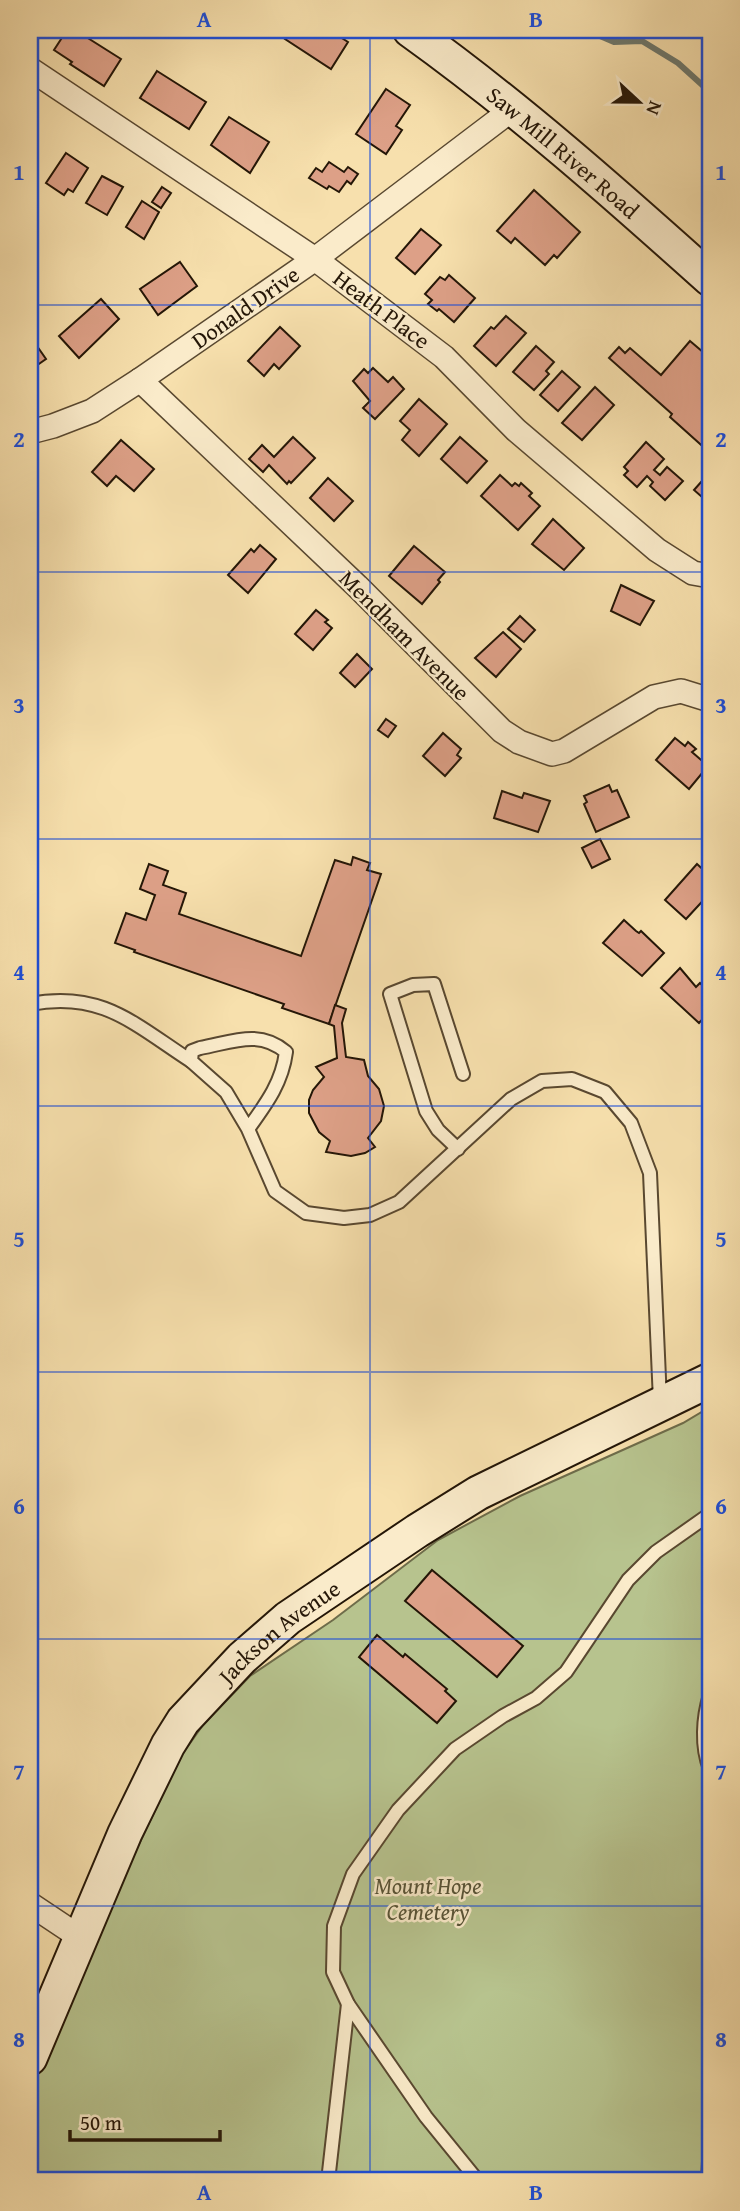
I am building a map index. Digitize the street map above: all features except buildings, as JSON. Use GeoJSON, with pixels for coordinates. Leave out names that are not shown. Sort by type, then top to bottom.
{"type":"FeatureCollection","features":[{"type":"Feature","properties":{"kind":"main road","name":"Saw Mill River Road"},"geometry":{"type":"LineString","coordinates":[[410,30],[514,108],[582,164],[710,279]]}},
{"type":"Feature","properties":{"kind":"main road","name":"Jackson Avenue"},"geometry":{"type":"LineString","coordinates":[[30,2058],[131,1821],[168,1745],[183,1721],[242,1657],[288,1618],[416,1531],[478,1493],[710,1380]]}},
{"type":"Feature","properties":{"kind":"street","name":"Heath Place"},"geometry":{"type":"LineString","coordinates":[[30,69],[315,259],[444,357],[516,430],[657,550],[693,573],[710,576]]}},
{"type":"Feature","properties":{"kind":"street","name":"Donald Drive"},"geometry":{"type":"LineString","coordinates":[[30,432],[92,411],[140,380],[315,259],[514,108]]}},
{"type":"Feature","properties":{"kind":"street","name":"Mendham Avenue"},"geometry":{"type":"LineString","coordinates":[[140,380],[357,586],[502,731],[519,742],[552,754],[564,751],[654,697],[681,691],[710,700]]}},
{"type":"Feature","properties":{"kind":"street"},"geometry":{"type":"LineString","coordinates":[[30,1904],[81,1938]]}},
{"type":"Feature","properties":{"kind":"lane"},"geometry":{"type":"LineString","coordinates":[[458,1149],[438,1130],[426,1111],[390,994],[413,985],[434,984],[463,1074]]}},
{"type":"Feature","properties":{"kind":"lane"},"geometry":{"type":"LineString","coordinates":[[30,1004],[49,1000],[77,1000],[112,1010],[191,1061],[226,1092],[248,1129],[275,1191],[306,1213],[344,1217],[370,1215],[399,1202],[511,1098],[542,1081],[572,1079],[605,1092],[631,1124],[650,1172],[660,1404]]}},
{"type":"Feature","properties":{"kind":"lane"},"geometry":{"type":"LineString","coordinates":[[191,1061],[192,1051],[200,1048],[259,1037],[275,1042],[286,1052],[284,1068],[274,1092],[248,1129]]}},
{"type":"Feature","properties":{"kind":"lane"},"geometry":{"type":"LineString","coordinates":[[478,2181],[426,2117],[348,2004],[333,1972],[334,1926],[353,1874],[398,1810],[455,1749],[503,1716],[536,1698],[566,1672],[628,1580],[656,1552],[710,1514]]}},
{"type":"Feature","properties":{"kind":"lane"},"geometry":{"type":"LineString","coordinates":[[710,1695],[704,1713],[706,1759],[710,1769]]}},
{"type":"Feature","properties":{"kind":"lane"},"geometry":{"type":"LineString","coordinates":[[328,2181],[348,2004]]}},
{"type":"Feature","properties":{"kind":"lane"},"geometry":{"type":"LineString","coordinates":[[708,2181],[710,2142]]}},
{"type":"Feature","properties":{"kind":"green space","name":"Mount Hope Cemetery"},"geometry":{"type":"Polygon","coordinates":[[[710,1407],[710,2181],[30,2181],[30,2090],[63,2021],[132,1859],[181,1756],[203,1725],[250,1676],[333,1620],[438,1540],[520,1496],[683,1423],[710,1407]]]}},
{"type":"Feature","properties":{"kind":"waterway"},"geometry":{"type":"LineString","coordinates":[[586,30],[614,42],[642,41],[678,63],[710,92]]}}]}
